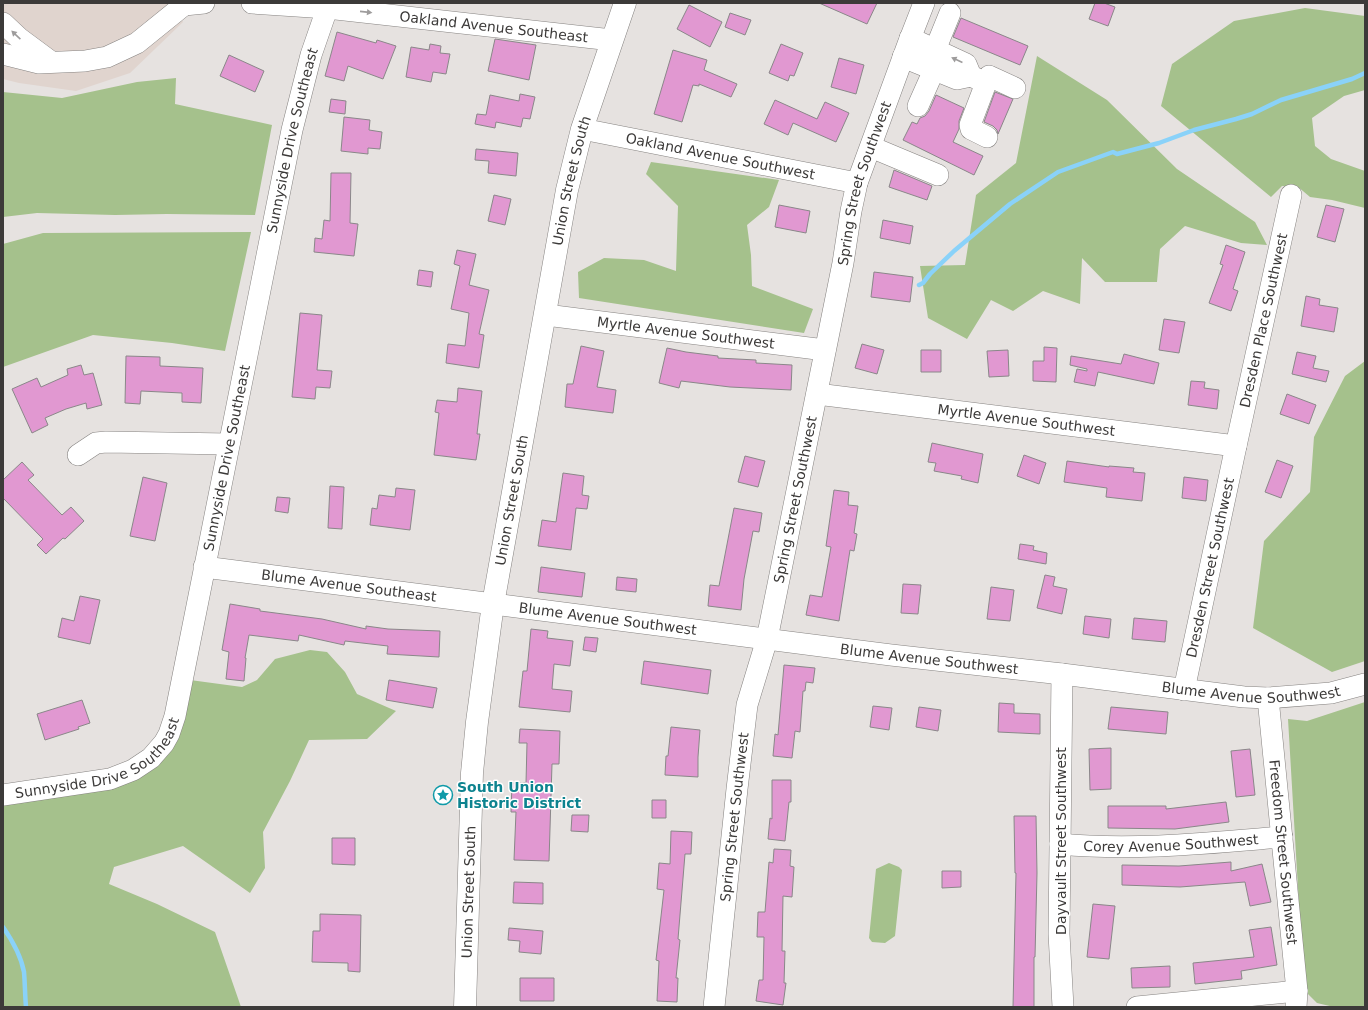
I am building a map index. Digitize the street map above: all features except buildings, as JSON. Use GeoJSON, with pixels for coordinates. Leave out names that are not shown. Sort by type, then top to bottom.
{"type":"FeatureCollection","features":[{"type":"Feature","properties":{"kind":"main road","name":"Union Street South"},"geometry":{"type":"LineString","coordinates":[[464,1007],[472,773],[477,722],[493,604],[546,315],[567,190],[582,129],[625,3]]}},
{"type":"Feature","properties":{"kind":"street"},"geometry":{"type":"LineString","coordinates":[[3,54],[38,62],[53,63],[85,61],[107,57],[137,44],[183,4],[204,3]]}},
{"type":"Feature","properties":{"kind":"street","name":"Oakland Avenue Southeast"},"geometry":{"type":"LineString","coordinates":[[252,3],[328,5],[612,40]]}},
{"type":"Feature","properties":{"kind":"street","name":"Spring Street Southwest"},"geometry":{"type":"LineString","coordinates":[[714,1007],[747,705],[767,639],[826,350],[858,183],[924,3]]}},
{"type":"Feature","properties":{"kind":"street","name":"Sunnyside Drive Southeast"},"geometry":{"type":"LineString","coordinates":[[3,795],[110,779],[133,770],[151,758],[164,743],[169,734],[175,716],[292,130],[311,55],[328,5]]}},
{"type":"Feature","properties":{"kind":"street"},"geometry":{"type":"LineString","coordinates":[[918,106],[950,13]]}},
{"type":"Feature","properties":{"kind":"street"},"geometry":{"type":"LineString","coordinates":[[3,23],[19,38],[53,63]]}},
{"type":"Feature","properties":{"kind":"street"},"geometry":{"type":"LineString","coordinates":[[907,47],[935,60],[957,79],[978,80],[989,76],[1015,88]]}},
{"type":"Feature","properties":{"kind":"street"},"geometry":{"type":"LineString","coordinates":[[978,80],[970,125],[971,129],[987,137]]}},
{"type":"Feature","properties":{"kind":"street","name":"Oakland Avenue Southwest"},"geometry":{"type":"LineString","coordinates":[[582,129],[858,183]]}},
{"type":"Feature","properties":{"kind":"street"},"geometry":{"type":"LineString","coordinates":[[871,147],[938,175]]}},
{"type":"Feature","properties":{"kind":"street","name":"Dresden Place Southwest"},"geometry":{"type":"LineString","coordinates":[[1236,446],[1291,195]]}},
{"type":"Feature","properties":{"kind":"street","name":"Myrtle Avenue Southwest"},"geometry":{"type":"LineString","coordinates":[[546,315],[826,350]]}},
{"type":"Feature","properties":{"kind":"street","name":"Myrtle Avenue Southwest"},"geometry":{"type":"LineString","coordinates":[[816,394],[1236,446]]}},
{"type":"Feature","properties":{"kind":"street"},"geometry":{"type":"LineString","coordinates":[[78,455],[96,443],[106,442],[229,444]]}},
{"type":"Feature","properties":{"kind":"street","name":"Dresden Street Southwest"},"geometry":{"type":"LineString","coordinates":[[1184,690],[1236,446]]}},
{"type":"Feature","properties":{"kind":"street","name":"Blume Avenue Southeast"},"geometry":{"type":"LineString","coordinates":[[204,568],[493,604]]}},
{"type":"Feature","properties":{"kind":"street","name":"Blume Avenue Southwest"},"geometry":{"type":"LineString","coordinates":[[493,604],[891,655],[1062,674],[1244,697],[1268,698],[1331,693],[1365,684]]}},
{"type":"Feature","properties":{"kind":"street","name":"Dayvault Street Southwest"},"geometry":{"type":"LineString","coordinates":[[1062,674],[1059,934],[1063,1007]]}},
{"type":"Feature","properties":{"kind":"street","name":"Freedom Street Southwest"},"geometry":{"type":"LineString","coordinates":[[1268,698],[1296,999]]}},
{"type":"Feature","properties":{"kind":"street","name":"Corey Avenue Southwest"},"geometry":{"type":"LineString","coordinates":[[1060,844],[1080,846],[1179,846],[1282,837]]}},
{"type":"Feature","properties":{"kind":"street"},"geometry":{"type":"LineString","coordinates":[[1137,1007],[1296,999]]}},
{"type":"Feature","properties":{"kind":"shaded area"},"geometry":{"type":"Polygon","coordinates":[[[3,3],[172,3],[183,22],[130,73],[76,91],[19,83],[3,79],[3,3]]]}},
{"type":"Feature","properties":{"kind":"green space"},"geometry":{"type":"Polygon","coordinates":[[[1305,8],[1365,16],[1365,90],[1344,96],[1312,118],[1315,146],[1331,159],[1365,171],[1365,208],[1332,200],[1310,197],[1297,186],[1282,186],[1271,197],[1161,106],[1172,64],[1234,21],[1305,8]]]}},
{"type":"Feature","properties":{"kind":"green space"},"geometry":{"type":"Polygon","coordinates":[[[1037,56],[1107,100],[1177,169],[1255,222],[1267,245],[1241,243],[1185,226],[1160,249],[1157,282],[1105,282],[1082,258],[1080,304],[1043,291],[1013,311],[991,300],[967,339],[928,318],[920,266],[965,265],[976,195],[1016,163],[1037,56]]]}},
{"type":"Feature","properties":{"kind":"green space"},"geometry":{"type":"Polygon","coordinates":[[[176,78],[175,104],[272,125],[255,215],[115,215],[37,213],[3,217],[3,92],[62,98],[137,82],[176,78]]]}},
{"type":"Feature","properties":{"kind":"green space"},"geometry":{"type":"Polygon","coordinates":[[[651,162],[779,180],[769,207],[747,225],[751,255],[752,286],[813,309],[804,333],[579,298],[578,272],[604,258],[644,260],[676,271],[678,206],[646,174],[651,162]]]}},
{"type":"Feature","properties":{"kind":"green space"},"geometry":{"type":"Polygon","coordinates":[[[251,232],[225,351],[172,343],[93,335],[3,367],[3,244],[43,233],[251,232]]]}},
{"type":"Feature","properties":{"kind":"green space"},"geometry":{"type":"Polygon","coordinates":[[[1365,361],[1365,661],[1332,672],[1253,628],[1264,541],[1310,492],[1314,437],[1345,376],[1365,361]]]}},
{"type":"Feature","properties":{"kind":"green space"},"geometry":{"type":"Polygon","coordinates":[[[310,650],[327,652],[345,672],[357,694],[396,711],[367,739],[309,740],[290,781],[263,832],[265,868],[250,893],[183,846],[114,867],[109,884],[157,904],[215,932],[241,1007],[3,1007],[3,802],[122,783],[169,754],[178,731],[190,680],[242,687],[257,680],[275,659],[310,650]]]}},
{"type":"Feature","properties":{"kind":"green space"},"geometry":{"type":"Polygon","coordinates":[[[1365,702],[1365,1007],[1334,1007],[1317,1003],[1304,990],[1288,719],[1307,721],[1365,702]]]}},
{"type":"Feature","properties":{"kind":"green space"},"geometry":{"type":"Polygon","coordinates":[[[889,863],[899,867],[902,870],[895,936],[885,943],[872,942],[869,938],[876,869],[889,863]]]}},
{"type":"Feature","properties":{"kind":"waterway"},"geometry":{"type":"LineString","coordinates":[[919,285],[923,283],[930,274],[954,251],[1010,204],[1058,172],[1113,152],[1117,154],[1159,143],[1194,130],[1252,114],[1281,100],[1352,79],[1365,73]]}},
{"type":"Feature","properties":{"kind":"waterway"},"geometry":{"type":"LineString","coordinates":[[3,927],[16,948],[23,966],[26,1007]]}},
{"type":"Feature","properties":{"kind":"place","name":"South Union Historic District"},"geometry":{"type":"Point","coordinates":[443,795]}}]}
